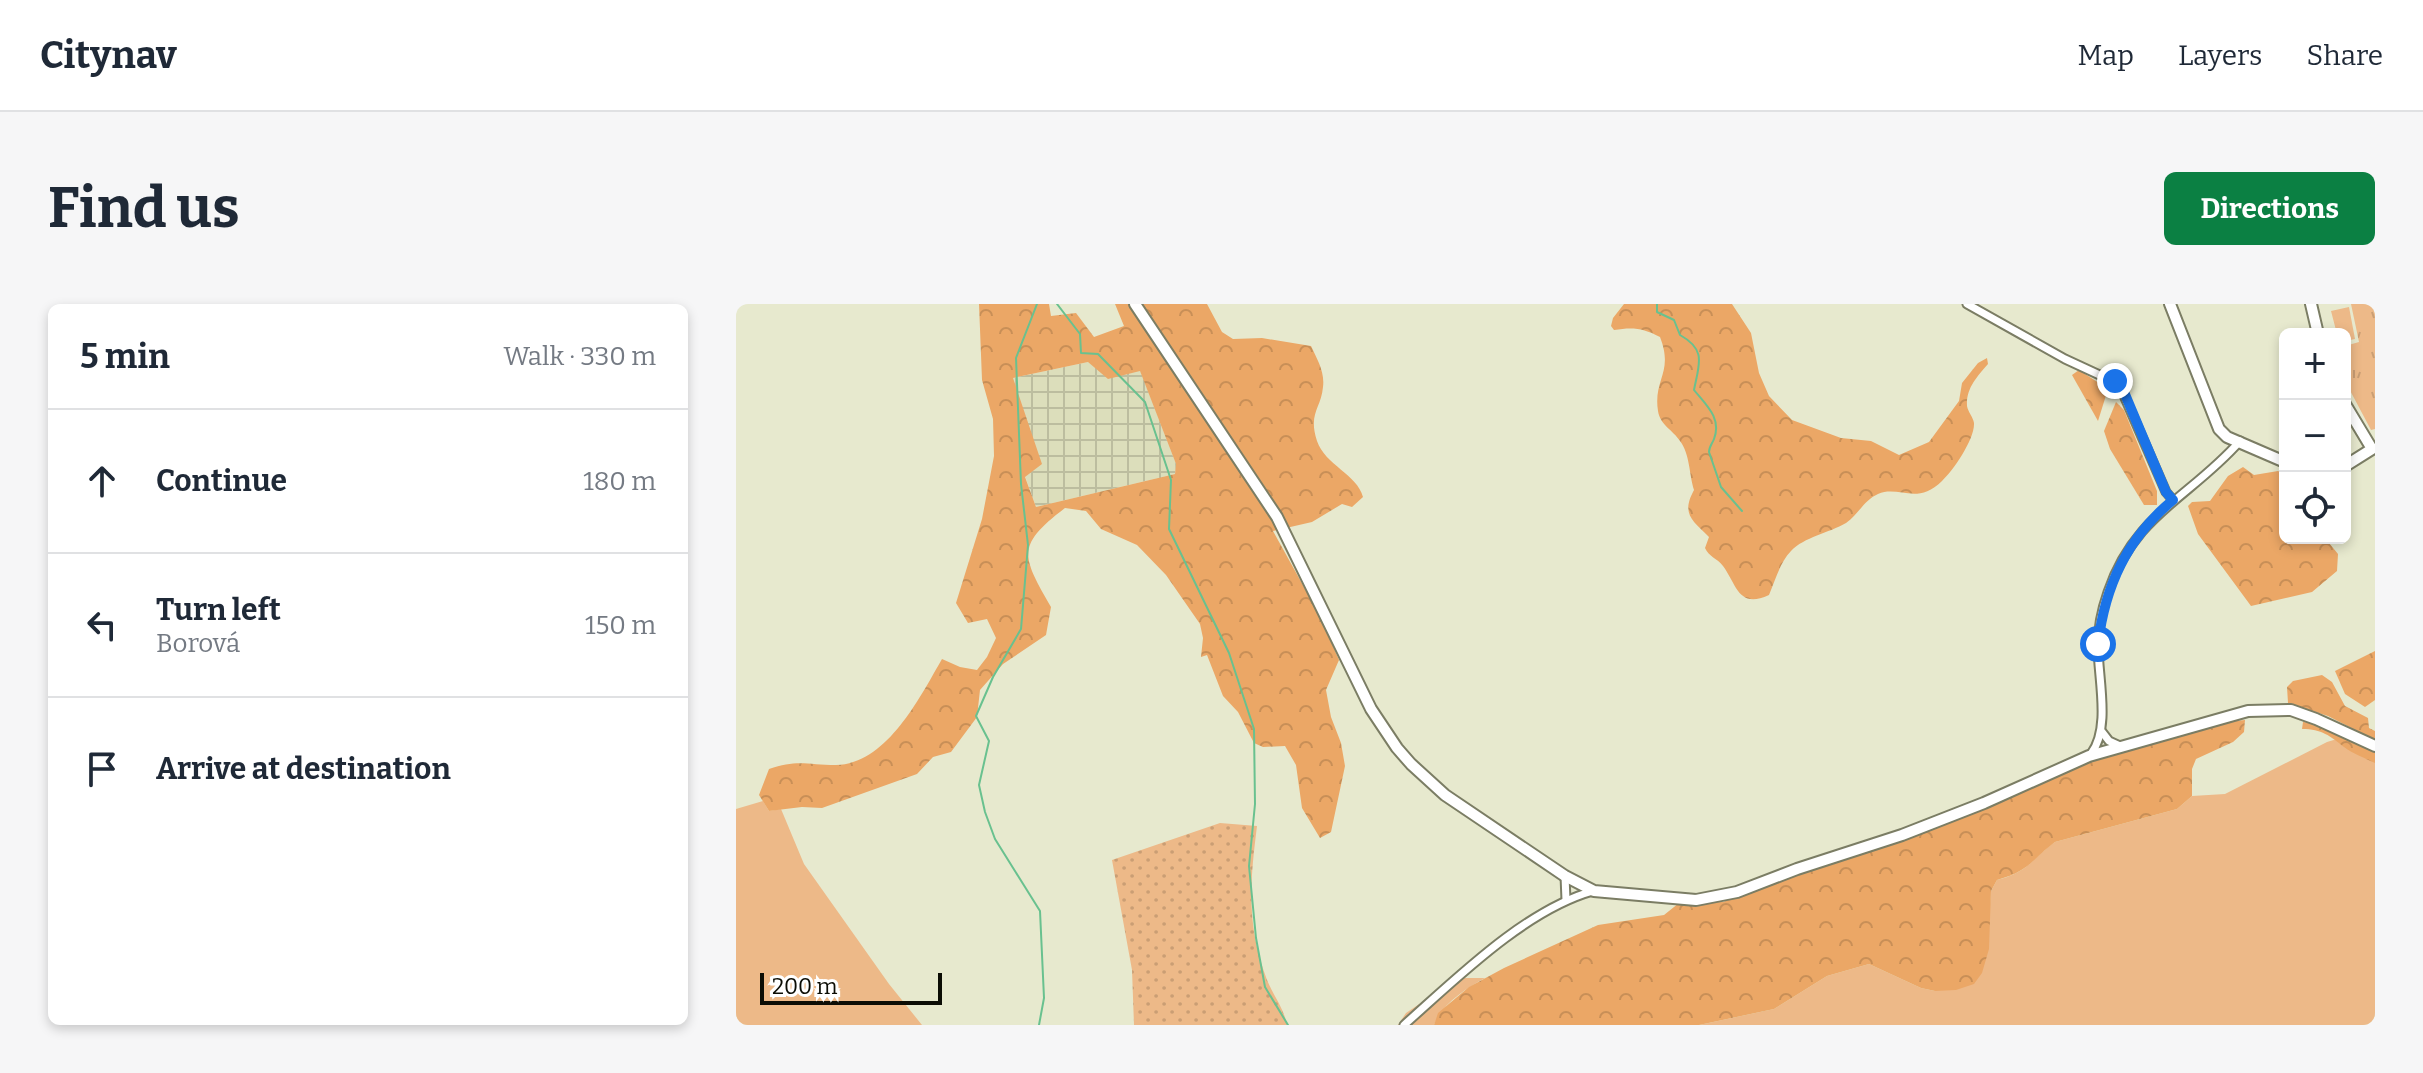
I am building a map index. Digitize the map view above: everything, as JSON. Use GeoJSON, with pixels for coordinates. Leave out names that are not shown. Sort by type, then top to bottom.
{"type":"FeatureCollection","features":[{"type":"Feature","properties":{"kind":"street"},"geometry":{"type":"LineString","coordinates":[[1135,304],[1277,517],[1371,709],[1397,748],[1445,795],[1565,876],[1594,891],[1696,900],[1737,892],[1902,835],[1984,803],[2089,756],[2237,714],[2280,708],[2316,719],[2375,746]]}},
{"type":"Feature","properties":{"kind":"street"},"geometry":{"type":"LineString","coordinates":[[1967,304],[2065,359],[2119,384],[2166,492],[2173,500]]}},
{"type":"Feature","properties":{"kind":"street"},"geometry":{"type":"LineString","coordinates":[[1983,313],[1989,304]]}},
{"type":"Feature","properties":{"kind":"street"},"geometry":{"type":"LineString","coordinates":[[2170,304],[2219,429],[2227,437],[2279,459]]}},
{"type":"Feature","properties":{"kind":"street"},"geometry":{"type":"LineString","coordinates":[[2311,304],[2317,328]]}},
{"type":"Feature","properties":{"kind":"street"},"geometry":{"type":"LineString","coordinates":[[2351,414],[2374,450],[2351,463]]}},
{"type":"Feature","properties":{"kind":"street"},"geometry":{"type":"LineString","coordinates":[[2089,756],[2102,732],[2098,644],[2101,617],[2119,565],[2156,514],[2222,463],[2240,441]]}},
{"type":"Feature","properties":{"kind":"street"},"geometry":{"type":"LineString","coordinates":[[2102,732],[2109,741],[2120,746]]}},
{"type":"Feature","properties":{"kind":"street"},"geometry":{"type":"LineString","coordinates":[[1565,876],[1566,900]]}},
{"type":"Feature","properties":{"kind":"street"},"geometry":{"type":"LineString","coordinates":[[1404,1025],[1490,951],[1566,900],[1594,891]]}},
{"type":"Feature","properties":{"kind":"shaded area"},"geometry":{"type":"Polygon","coordinates":[[[1088,362],[1140,370],[1176,464],[1175,474],[1036,507],[1025,476],[1012,378],[1088,362]]]}},
{"type":"Feature","properties":{"kind":"green space"},"geometry":{"type":"Polygon","coordinates":[[[979,304],[1049,304],[1051,316],[1076,313],[1094,337],[1124,326],[1115,304],[1207,304],[1222,332],[1233,339],[1262,338],[1311,346],[1323,376],[1322,394],[1314,417],[1317,441],[1327,457],[1360,489],[1363,497],[1352,507],[1342,504],[1312,522],[1273,531],[1320,616],[1339,660],[1326,690],[1345,766],[1331,832],[1320,838],[1302,808],[1296,765],[1285,746],[1263,747],[1254,743],[1238,712],[1223,696],[1207,655],[1201,657],[1203,638],[1200,624],[1166,575],[1137,545],[1101,529],[1086,511],[1065,508],[1038,532],[1028,553],[1034,575],[1051,607],[1046,635],[1003,664],[980,690],[977,717],[951,752],[933,757],[917,774],[822,808],[769,811],[759,795],[769,769],[795,763],[836,765],[854,762],[871,753],[900,726],[942,659],[977,670],[987,657],[996,638],[987,619],[968,623],[956,603],[982,519],[994,456],[993,419],[982,380],[979,304]],[[1088,362],[1013,378],[1042,464],[1025,477],[1036,507],[1175,474],[1176,464],[1140,371],[1108,379],[1088,362]]]}},
{"type":"Feature","properties":{"kind":"green space"},"geometry":{"type":"Polygon","coordinates":[[[1624,304],[1732,304],[1751,333],[1759,373],[1769,396],[1792,420],[1841,438],[1871,441],[1899,455],[1929,442],[1959,401],[1962,383],[1978,363],[1987,358],[1988,364],[1968,394],[1967,406],[1974,423],[1971,437],[1952,470],[1933,488],[1916,494],[1878,494],[1846,523],[1803,542],[1791,551],[1769,595],[1759,599],[1745,597],[1723,566],[1707,551],[1705,548],[1709,537],[1690,516],[1688,505],[1694,490],[1686,452],[1661,420],[1658,411],[1658,391],[1665,359],[1660,337],[1638,329],[1614,330],[1611,326],[1613,318],[1624,304]]]}},
{"type":"Feature","properties":{"kind":"green space"},"geometry":{"type":"Polygon","coordinates":[[[2351,304],[2375,304],[2375,429],[2371,430],[2351,392],[2351,344],[2359,342],[2351,304]]]}},
{"type":"Feature","properties":{"kind":"green space"},"geometry":{"type":"Polygon","coordinates":[[[2349,307],[2355,339],[2351,340],[2351,328],[2335,328],[2331,311],[2349,307]]]}},
{"type":"Feature","properties":{"kind":"green space"},"geometry":{"type":"Polygon","coordinates":[[[2079,370],[2108,389],[2098,421],[2072,375],[2079,370]]]}},
{"type":"Feature","properties":{"kind":"green space"},"geometry":{"type":"Polygon","coordinates":[[[2116,402],[2124,410],[2157,491],[2157,505],[2144,505],[2110,449],[2104,431],[2116,402]]]}},
{"type":"Feature","properties":{"kind":"green space"},"geometry":{"type":"Polygon","coordinates":[[[2243,467],[2254,475],[2279,471],[2279,544],[2330,544],[2338,554],[2337,571],[2312,592],[2251,606],[2198,534],[2188,506],[2192,502],[2210,501],[2228,476],[2243,467]]]}},
{"type":"Feature","properties":{"kind":"green space"},"geometry":{"type":"Polygon","coordinates":[[[2375,651],[2375,700],[2365,707],[2345,694],[2335,671],[2375,651]]]}},
{"type":"Feature","properties":{"kind":"green space"},"geometry":{"type":"Polygon","coordinates":[[[2322,675],[2332,682],[2345,706],[2368,718],[2369,728],[2375,731],[2375,740],[2328,716],[2288,703],[2287,687],[2293,681],[2322,675]]]}},
{"type":"Feature","properties":{"kind":"green space"},"geometry":{"type":"Polygon","coordinates":[[[2245,720],[2244,732],[2233,742],[2196,759],[2192,769],[2192,796],[2177,809],[2055,842],[2024,869],[1997,880],[1991,891],[1989,949],[1982,973],[1974,984],[1956,990],[1935,991],[1921,988],[1869,964],[1827,976],[1774,1009],[1699,1025],[1434,1025],[1438,1013],[1469,987],[1598,925],[1664,915],[1679,903],[1723,902],[1901,835],[1948,823],[2103,755],[2218,723],[2245,720]]]}},
{"type":"Feature","properties":{"kind":"green space"},"geometry":{"type":"Polygon","coordinates":[[[2303,722],[2313,723],[2375,752],[2375,763],[2351,752],[2325,734],[2302,729],[2303,722]]]}},
{"type":"Feature","properties":{"kind":"green space"},"geometry":{"type":"Polygon","coordinates":[[[2375,731],[2375,1025],[1699,1025],[1774,1009],[1827,976],[1869,964],[1921,988],[1935,991],[1989,916],[1991,891],[1997,880],[2023,869],[2055,842],[2177,809],[2192,796],[2225,794],[2327,742],[2375,731]]]}},
{"type":"Feature","properties":{"kind":"green space"},"geometry":{"type":"Polygon","coordinates":[[[763,801],[769,811],[781,809],[804,864],[922,1025],[736,1025],[736,809],[763,801]]]}},
{"type":"Feature","properties":{"kind":"green space"},"geometry":{"type":"Polygon","coordinates":[[[1220,823],[1257,826],[1252,885],[1253,922],[1260,960],[1287,1025],[1134,1025],[1132,970],[1112,860],[1220,823]]]}},
{"type":"Feature","properties":{"kind":"green space"},"geometry":{"type":"Polygon","coordinates":[[[1458,978],[1485,978],[1448,1004],[1434,1025],[1398,1025],[1406,1013],[1458,978]]]}},
{"type":"Feature","properties":{"kind":"waterway"},"geometry":{"type":"LineString","coordinates":[[1037,304],[1016,358],[1021,484],[1028,545],[1021,629],[993,677],[976,716],[989,741],[979,785],[985,812],[995,839],[1040,911],[1044,998],[1039,1025]]}},
{"type":"Feature","properties":{"kind":"waterway"},"geometry":{"type":"LineString","coordinates":[[1057,304],[1080,334],[1081,353],[1098,354],[1145,402],[1171,480],[1169,529],[1229,653],[1254,729],[1255,804],[1249,866],[1256,938],[1265,987],[1288,1025]]}},
{"type":"Feature","properties":{"kind":"waterway"},"geometry":{"type":"LineString","coordinates":[[1657,304],[1657,312],[1674,320],[1680,335],[1698,352],[1694,390],[1712,412],[1716,425],[1709,452],[1721,487],[1742,511]]}},
{"type":"Feature","properties":{"kind":"route"},"geometry":{"type":"LineString","coordinates":[[2098,644],[2101,617],[2119,565],[2135,539],[2156,514],[2173,500],[2166,492],[2124,392],[2115,381]]}}]}
